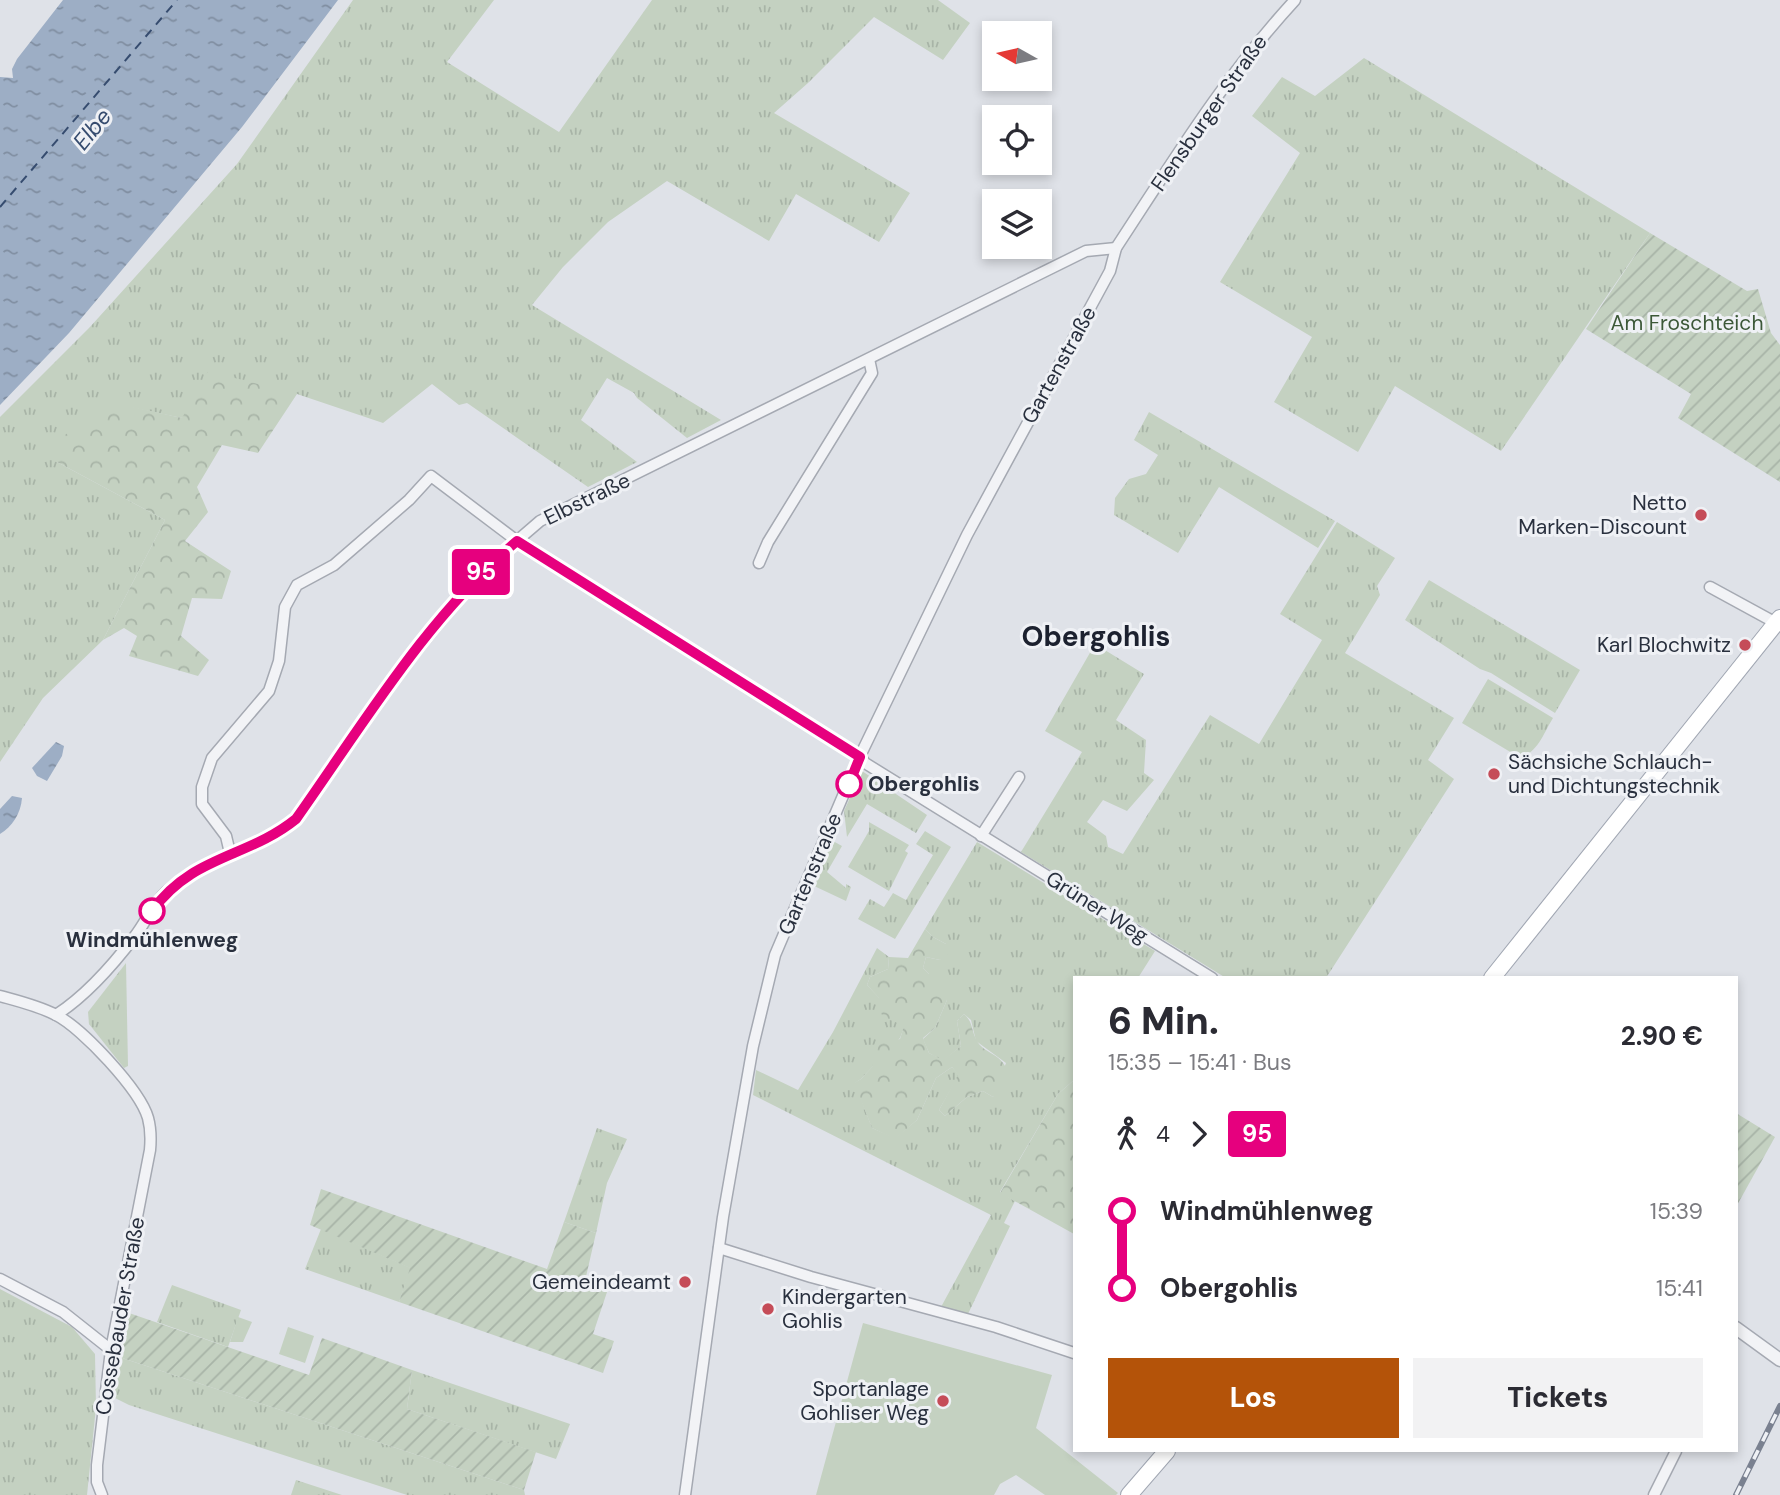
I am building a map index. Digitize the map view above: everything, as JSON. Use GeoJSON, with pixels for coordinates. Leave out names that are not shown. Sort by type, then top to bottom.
{"type":"FeatureCollection","features":[{"type":"Feature","properties":{"kind":"main road"},"geometry":{"type":"LineString","coordinates":[[1494,976],[1778,620]]}},
{"type":"Feature","properties":{"kind":"main road"},"geometry":{"type":"LineString","coordinates":[[1129,1495],[1166,1452]]}},
{"type":"Feature","properties":{"kind":"street","name":"Flensburger Straße"},"geometry":{"type":"LineString","coordinates":[[1129,229],[1202,114],[1295,0]]}},
{"type":"Feature","properties":{"kind":"street","name":"Gartenstraße"},"geometry":{"type":"LineString","coordinates":[[685,1495],[719,1248],[753,1046],[775,955],[860,757],[967,534],[1110,271],[1116,248],[1129,229]]}},
{"type":"Feature","properties":{"kind":"street","name":"Elbstraße"},"geometry":{"type":"LineString","coordinates":[[57,1015],[72,1005],[102,975],[136,935],[163,895],[189,874],[230,853],[279,833],[296,819],[399,672],[483,570],[540,521],[1086,251],[1116,248]]}},
{"type":"Feature","properties":{"kind":"street"},"geometry":{"type":"LineString","coordinates":[[759,563],[768,542],[873,373],[869,359]]}},
{"type":"Feature","properties":{"kind":"street","name":"Grüner Weg"},"geometry":{"type":"LineString","coordinates":[[230,853],[226,836],[202,804],[202,787],[212,758],[269,691],[279,661],[285,607],[297,586],[334,565],[410,500],[431,476],[517,541],[860,757],[864,764],[1209,976]]}},
{"type":"Feature","properties":{"kind":"street"},"geometry":{"type":"LineString","coordinates":[[1710,587],[1778,620]]}},
{"type":"Feature","properties":{"kind":"street"},"geometry":{"type":"LineString","coordinates":[[981,836],[1019,777]]}},
{"type":"Feature","properties":{"kind":"street"},"geometry":{"type":"LineString","coordinates":[[0,996],[57,1015]]}},
{"type":"Feature","properties":{"kind":"street","name":"Cossebauder Straße"},"geometry":{"type":"LineString","coordinates":[[57,1015],[78,1031],[118,1071],[145,1108],[151,1136],[111,1350],[97,1465],[97,1482],[102,1495]]}},
{"type":"Feature","properties":{"kind":"street"},"geometry":{"type":"LineString","coordinates":[[719,1248],[811,1277],[996,1327],[1073,1353]]}},
{"type":"Feature","properties":{"kind":"street"},"geometry":{"type":"LineString","coordinates":[[0,1279],[63,1312],[111,1350]]}},
{"type":"Feature","properties":{"kind":"street"},"geometry":{"type":"LineString","coordinates":[[1738,1329],[1780,1360]]}},
{"type":"Feature","properties":{"kind":"street"},"geometry":{"type":"LineString","coordinates":[[1654,1495],[1676,1452]]}},
{"type":"Feature","properties":{"kind":"green space"},"geometry":{"type":"Polygon","coordinates":[[[353,0],[494,0],[447,62],[559,132],[652,0],[938,0],[970,23],[943,60],[874,17],[774,113],[910,193],[879,242],[796,194],[769,241],[667,181],[608,222],[563,267],[532,305],[721,420],[687,438],[634,393],[607,378],[581,420],[637,462],[588,487],[467,403],[459,405],[432,384],[383,423],[297,394],[182,418],[115,404],[57,462],[165,520],[103,640],[43,698],[0,762],[0,417],[90,327],[237,164],[353,0]]]}},
{"type":"Feature","properties":{"kind":"green space"},"geometry":{"type":"Polygon","coordinates":[[[1364,58],[1650,233],[1501,451],[1395,386],[1358,452],[1274,402],[1312,337],[1220,282],[1300,153],[1252,116],[1282,77],[1315,96],[1364,58]]]}},
{"type":"Feature","properties":{"kind":"green space","name":"Am Froschteich"},"geometry":{"type":"Polygon","coordinates":[[[1650,233],[1747,291],[1758,289],[1771,333],[1780,345],[1780,482],[1678,418],[1691,394],[1586,329],[1650,233]]]}},
{"type":"Feature","properties":{"kind":"green space"},"geometry":{"type":"Polygon","coordinates":[[[208,371],[297,394],[258,453],[222,445],[197,487],[208,512],[185,541],[231,571],[222,599],[192,598],[181,636],[209,660],[198,676],[129,656],[137,636],[124,628],[103,640],[165,520],[57,462],[60,438],[115,403],[182,418],[208,371]]]}},
{"type":"Feature","properties":{"kind":"green space"},"geometry":{"type":"Polygon","coordinates":[[[1149,412],[1335,521],[1318,548],[1219,487],[1178,553],[1114,515],[1115,498],[1129,479],[1146,474],[1158,455],[1134,440],[1149,412]]]}},
{"type":"Feature","properties":{"kind":"green space"},"geometry":{"type":"Polygon","coordinates":[[[1337,522],[1395,558],[1377,586],[1380,595],[1345,653],[1454,718],[1428,760],[1454,779],[1327,976],[1223,976],[1021,852],[1082,752],[1045,731],[1095,644],[1144,674],[1116,720],[1146,740],[1144,773],[1154,780],[1127,811],[1103,800],[1087,822],[1106,836],[1108,847],[1123,854],[1210,715],[1259,744],[1322,640],[1280,614],[1337,522]]]}},
{"type":"Feature","properties":{"kind":"green space"},"geometry":{"type":"Polygon","coordinates":[[[1429,580],[1580,670],[1555,713],[1491,673],[1480,669],[1405,620],[1429,580]]]}},
{"type":"Feature","properties":{"kind":"green space"},"geometry":{"type":"Polygon","coordinates":[[[1488,679],[1553,718],[1539,743],[1524,756],[1517,756],[1462,723],[1488,679]]]}},
{"type":"Feature","properties":{"kind":"green space"},"geometry":{"type":"Polygon","coordinates":[[[862,771],[927,815],[916,833],[867,804],[847,837],[844,811],[862,771]]]}},
{"type":"Feature","properties":{"kind":"green space"},"geometry":{"type":"Polygon","coordinates":[[[869,822],[909,845],[905,851],[908,853],[889,891],[848,867],[869,831],[869,822]]]}},
{"type":"Feature","properties":{"kind":"green space"},"geometry":{"type":"Polygon","coordinates":[[[925,831],[951,847],[895,939],[858,919],[870,899],[884,907],[893,893],[906,900],[933,855],[916,844],[925,831]]]}},
{"type":"Feature","properties":{"kind":"green space"},"geometry":{"type":"Polygon","coordinates":[[[833,841],[842,846],[827,872],[846,888],[846,884],[851,887],[846,901],[812,885],[833,841]]]}},
{"type":"Feature","properties":{"kind":"green space"},"geometry":{"type":"Polygon","coordinates":[[[977,842],[1155,951],[1139,976],[1073,976],[1073,1081],[1058,1094],[1000,1192],[1015,1201],[1004,1223],[1010,1226],[968,1314],[941,1307],[991,1215],[753,1095],[756,1070],[798,1090],[833,1032],[877,948],[889,957],[888,969],[870,977],[867,985],[905,1025],[900,1038],[855,1083],[872,1128],[895,1138],[917,1120],[936,1078],[952,1067],[959,1075],[939,1110],[945,1116],[967,1097],[983,1091],[993,1097],[1006,1063],[976,1041],[971,1020],[964,1014],[957,1021],[961,1046],[943,1061],[929,1053],[923,1039],[935,1028],[947,1000],[923,968],[926,957],[940,960],[946,944],[925,929],[977,842]]]}},
{"type":"Feature","properties":{"kind":"green space"},"geometry":{"type":"Polygon","coordinates":[[[925,929],[946,944],[948,954],[940,960],[926,957],[923,968],[929,974],[945,974],[947,1000],[935,1028],[923,1038],[929,1053],[943,1060],[961,1046],[957,1021],[964,1014],[979,1044],[1002,1062],[1009,1076],[993,1097],[983,1091],[967,1097],[945,1116],[939,1110],[958,1075],[952,1067],[936,1078],[917,1120],[895,1139],[872,1128],[854,1083],[873,1066],[868,1046],[900,1039],[904,1026],[882,1016],[879,998],[867,985],[870,977],[888,969],[889,957],[908,958],[925,929]]]}},
{"type":"Feature","properties":{"kind":"green space"},"geometry":{"type":"Polygon","coordinates":[[[126,963],[128,1066],[124,1068],[89,1024],[88,1012],[126,963]]]}},
{"type":"Feature","properties":{"kind":"green space"},"geometry":{"type":"Polygon","coordinates":[[[1073,1081],[1073,1233],[1000,1193],[1058,1094],[1073,1081]]]}},
{"type":"Feature","properties":{"kind":"green space"},"geometry":{"type":"Polygon","coordinates":[[[1738,1114],[1775,1137],[1738,1203],[1738,1114]]]}},
{"type":"Feature","properties":{"kind":"green space"},"geometry":{"type":"Polygon","coordinates":[[[597,1128],[627,1139],[607,1183],[596,1233],[564,1222],[597,1128]]]}},
{"type":"Feature","properties":{"kind":"green space"},"geometry":{"type":"Polygon","coordinates":[[[321,1189],[547,1269],[564,1222],[596,1233],[585,1281],[608,1289],[593,1334],[614,1341],[603,1373],[399,1302],[410,1268],[310,1225],[321,1189]]]}},
{"type":"Feature","properties":{"kind":"green space"},"geometry":{"type":"Polygon","coordinates":[[[321,1229],[411,1268],[399,1302],[305,1269],[321,1229]]]}},
{"type":"Feature","properties":{"kind":"green space"},"geometry":{"type":"Polygon","coordinates":[[[172,1285],[241,1310],[228,1347],[157,1322],[172,1285]]]}},
{"type":"Feature","properties":{"kind":"green space"},"geometry":{"type":"Polygon","coordinates":[[[0,1289],[72,1327],[95,1354],[96,1407],[87,1495],[0,1495],[0,1289]]]}},
{"type":"Feature","properties":{"kind":"green space"},"geometry":{"type":"Polygon","coordinates":[[[129,1313],[309,1375],[322,1338],[412,1370],[407,1409],[536,1452],[524,1490],[119,1357],[129,1313]]]}},
{"type":"Feature","properties":{"kind":"green space"},"geometry":{"type":"Polygon","coordinates":[[[238,1317],[252,1322],[243,1342],[230,1342],[238,1317]]]}},
{"type":"Feature","properties":{"kind":"green space","name":"Sportanlage Gohliser Weg"},"geometry":{"type":"Polygon","coordinates":[[[863,1323],[1052,1375],[1036,1428],[1118,1493],[1045,1495],[1016,1475],[1000,1484],[994,1495],[816,1495],[863,1323]]]}},
{"type":"Feature","properties":{"kind":"green space"},"geometry":{"type":"Polygon","coordinates":[[[288,1327],[314,1336],[305,1363],[279,1354],[288,1327]]]}},
{"type":"Feature","properties":{"kind":"green space"},"geometry":{"type":"Polygon","coordinates":[[[119,1357],[524,1490],[525,1495],[407,1495],[129,1405],[113,1397],[119,1357]]]}},
{"type":"Feature","properties":{"kind":"green space"},"geometry":{"type":"Polygon","coordinates":[[[412,1370],[570,1424],[556,1459],[407,1409],[412,1370]]]}},
{"type":"Feature","properties":{"kind":"green space"},"geometry":{"type":"Polygon","coordinates":[[[296,1480],[342,1495],[291,1495],[296,1480]]]}},
{"type":"Feature","properties":{"kind":"water","name":"Elbe"},"geometry":{"type":"Polygon","coordinates":[[[63,0],[338,0],[242,127],[69,333],[0,405],[0,77],[13,78],[12,69],[17,59],[63,0]]]}},
{"type":"Feature","properties":{"kind":"water"},"geometry":{"type":"Polygon","coordinates":[[[56,742],[64,746],[62,756],[47,781],[37,776],[32,768],[56,742]]]}},
{"type":"Feature","properties":{"kind":"water"},"geometry":{"type":"Polygon","coordinates":[[[12,796],[22,798],[20,809],[12,823],[0,834],[0,809],[12,796]]]}},
{"type":"Feature","properties":{"kind":"ferry route"},"geometry":{"type":"LineString","coordinates":[[0,207],[177,0]]}},
{"type":"Feature","properties":{"kind":"railway"},"geometry":{"type":"LineString","coordinates":[[1736,1495],[1780,1406]]}},
{"type":"Feature","properties":{"kind":"bus line","name":"95"},"geometry":{"type":"LineString","coordinates":[[152,911],[163,895],[189,874],[230,853],[279,833],[296,819],[399,672],[483,570],[517,541],[860,757],[849,784]]}},
{"type":"Feature","properties":{"kind":"place","name":"Netto Marken-Discount"},"geometry":{"type":"Point","coordinates":[1701,515]}},
{"type":"Feature","properties":{"kind":"place","name":"Karl Blochwitz"},"geometry":{"type":"Point","coordinates":[1745,645]}},
{"type":"Feature","properties":{"kind":"place","name":"Sächsiche Schlauch- und Dichtungstechnik"},"geometry":{"type":"Point","coordinates":[1494,774]}},
{"type":"Feature","properties":{"kind":"place","name":"Obergohlis"},"geometry":{"type":"Point","coordinates":[849,784]}},
{"type":"Feature","properties":{"kind":"place","name":"Windmühlenweg"},"geometry":{"type":"Point","coordinates":[152,911]}},
{"type":"Feature","properties":{"kind":"place","name":"Gemeindeamt"},"geometry":{"type":"Point","coordinates":[685,1282]}},
{"type":"Feature","properties":{"kind":"place","name":"Kindergarten Gohlis"},"geometry":{"type":"Point","coordinates":[768,1309]}},
{"type":"Feature","properties":{"kind":"place","name":"Sportanlage Gohliser Weg"},"geometry":{"type":"Point","coordinates":[943,1401]}},
{"type":"Feature","properties":{"kind":"district","name":"Obergohlis"},"geometry":{"type":"Point","coordinates":[1096,636]}}]}
